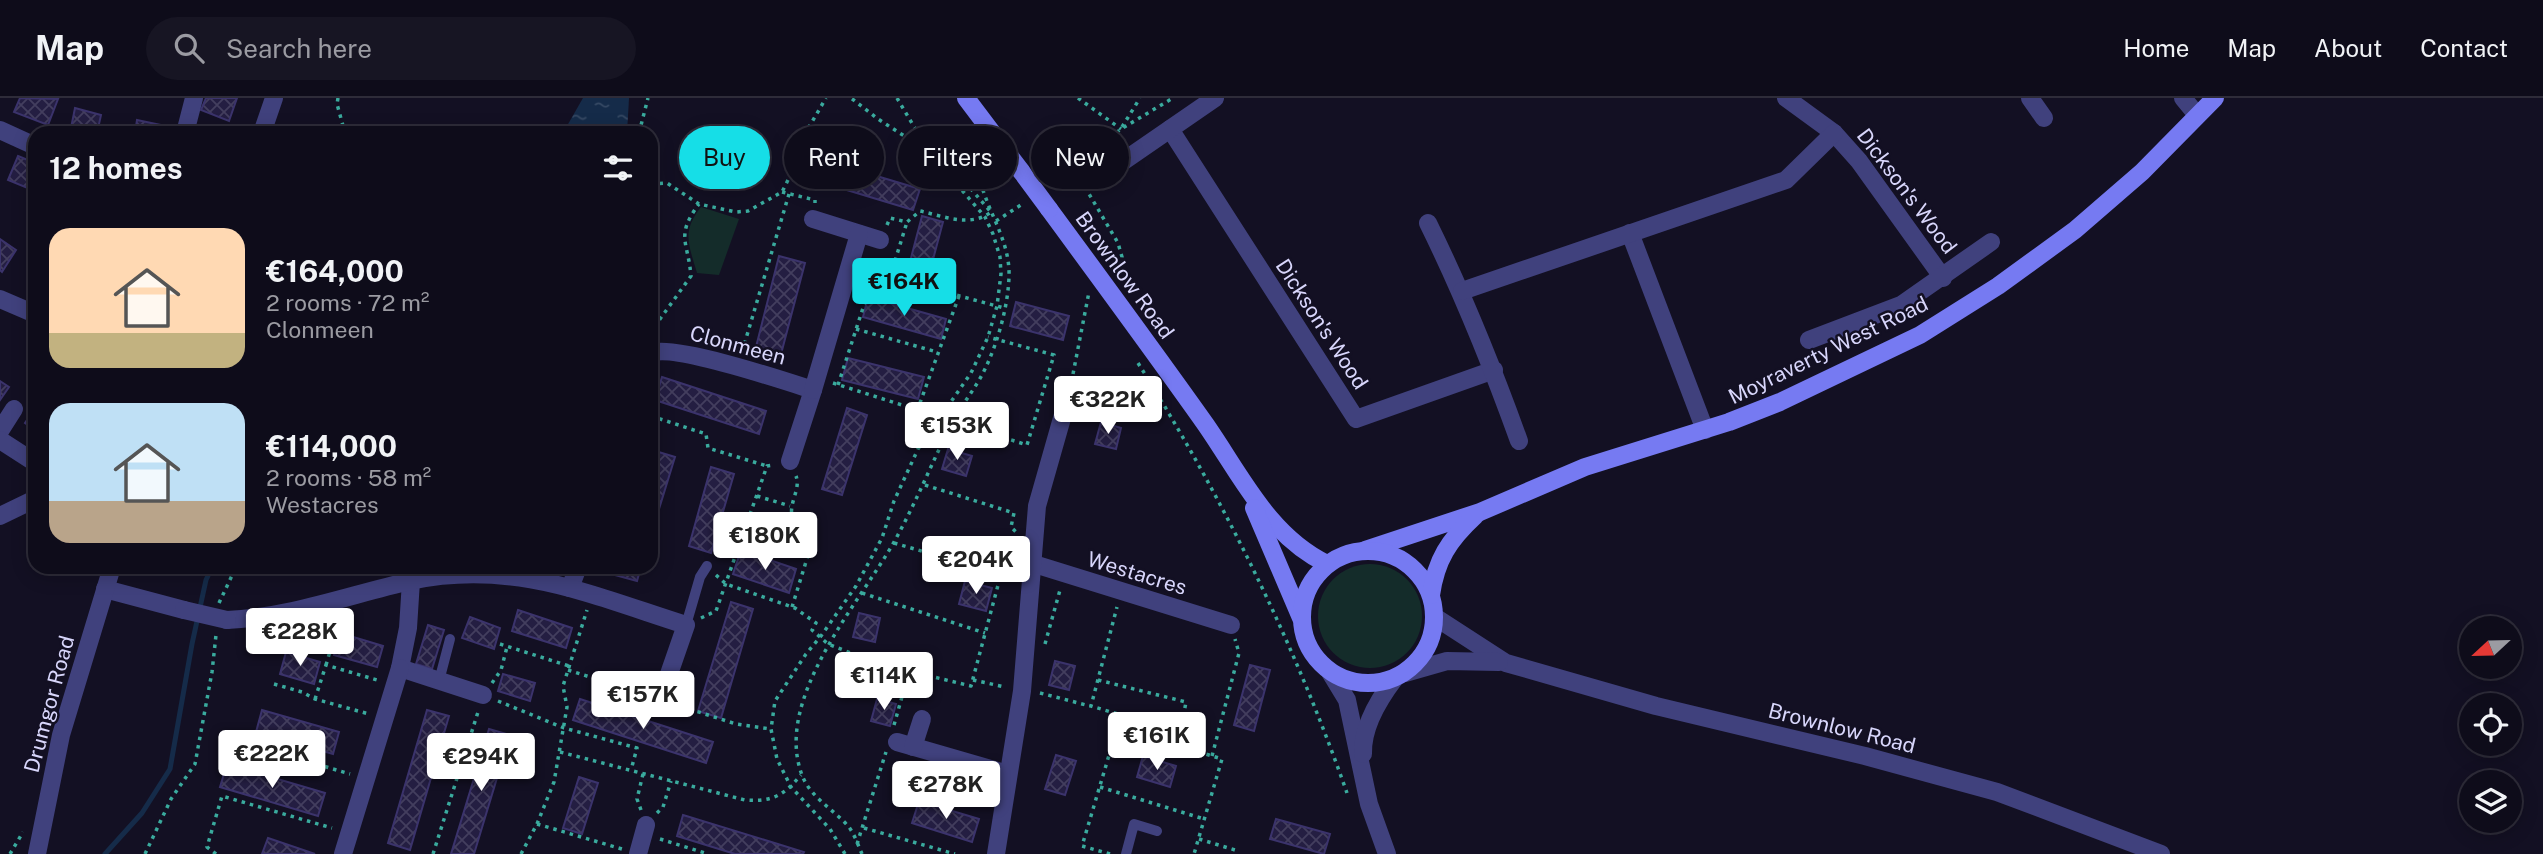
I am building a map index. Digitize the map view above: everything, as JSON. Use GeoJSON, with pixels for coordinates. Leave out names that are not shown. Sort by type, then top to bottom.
{"type":"FeatureCollection","features":[{"type":"Feature","properties":{"kind":"main road","name":"Brownlow Road"},"geometry":{"type":"LineString","coordinates":[[966,98],[1207,427],[1261,508],[1288,539],[1306,554],[1327,564]]}},
{"type":"Feature","properties":{"kind":"main road","name":"Moyraverty West Road"},"geometry":{"type":"LineString","coordinates":[[1365,550],[1480,512],[1586,467],[1705,430],[1780,402],[1907,342],[1998,286],[2075,230],[2142,172],[2214,98]]}},
{"type":"Feature","properties":{"kind":"main road","name":"Brownlow Road"},"geometry":{"type":"LineString","coordinates":[[1244,482],[1301,618]]}},
{"type":"Feature","properties":{"kind":"main road","name":"Moyraverty West Road"},"geometry":{"type":"LineString","coordinates":[[1431,595],[1435,571],[1443,555],[1463,527],[1480,512]]}},
{"type":"Feature","properties":{"kind":"main road"},"geometry":{"type":"LineString","coordinates":[[1365,550],[1386,553],[1405,562],[1421,576],[1431,595],[1435,617],[1427,649],[1418,662],[1400,676],[1378,683],[1362,684],[1345,680],[1330,672],[1315,657],[1305,639],[1301,618],[1304,598],[1313,579],[1327,564],[1345,554],[1365,550]]}},
{"type":"Feature","properties":{"kind":"street"},"geometry":{"type":"LineString","coordinates":[[187,126],[194,98]]}},
{"type":"Feature","properties":{"kind":"street"},"geometry":{"type":"LineString","coordinates":[[264,126],[274,98]]}},
{"type":"Feature","properties":{"kind":"street"},"geometry":{"type":"LineString","coordinates":[[1129,158],[1215,98]]}},
{"type":"Feature","properties":{"kind":"street","name":"Dickson's Wood"},"geometry":{"type":"LineString","coordinates":[[1786,98],[1834,133],[1859,161],[1943,278]]}},
{"type":"Feature","properties":{"kind":"street"},"geometry":{"type":"LineString","coordinates":[[2030,98],[2045,118]]}},
{"type":"Feature","properties":{"kind":"street"},"geometry":{"type":"LineString","coordinates":[[2183,98],[2197,115]]}},
{"type":"Feature","properties":{"kind":"street"},"geometry":{"type":"LineString","coordinates":[[0,130],[28,143]]}},
{"type":"Feature","properties":{"kind":"street","name":"Dickson's Wood"},"geometry":{"type":"LineString","coordinates":[[1170,130],[1356,419],[1494,370]]}},
{"type":"Feature","properties":{"kind":"street","name":"Dickson's Wood"},"geometry":{"type":"LineString","coordinates":[[1462,291],[1786,180],[1834,133]]}},
{"type":"Feature","properties":{"kind":"street"},"geometry":{"type":"LineString","coordinates":[[813,219],[880,240]]}},
{"type":"Feature","properties":{"kind":"street"},"geometry":{"type":"LineString","coordinates":[[1428,223],[1462,291],[1519,441]]}},
{"type":"Feature","properties":{"kind":"street"},"geometry":{"type":"LineString","coordinates":[[1630,233],[1705,430]]}},
{"type":"Feature","properties":{"kind":"street"},"geometry":{"type":"LineString","coordinates":[[790,461],[859,234]]}},
{"type":"Feature","properties":{"kind":"street","name":"Dickson's Wood"},"geometry":{"type":"LineString","coordinates":[[1809,340],[1901,305],[1991,242]]}},
{"type":"Feature","properties":{"kind":"street"},"geometry":{"type":"LineString","coordinates":[[0,299],[28,311]]}},
{"type":"Feature","properties":{"kind":"street","name":"Clonmeen"},"geometry":{"type":"LineString","coordinates":[[658,352],[670,351],[815,384]]}},
{"type":"Feature","properties":{"kind":"street"},"geometry":{"type":"LineString","coordinates":[[1000,853],[1007,774],[1022,691],[1037,506],[1070,390]]}},
{"type":"Feature","properties":{"kind":"street"},"geometry":{"type":"LineString","coordinates":[[0,431],[14,409]]}},
{"type":"Feature","properties":{"kind":"street"},"geometry":{"type":"LineString","coordinates":[[0,440],[28,459]]}},
{"type":"Feature","properties":{"kind":"street"},"geometry":{"type":"LineString","coordinates":[[0,516],[28,502]]}},
{"type":"Feature","properties":{"kind":"street","name":"Westacres"},"geometry":{"type":"LineString","coordinates":[[1031,556],[1064,574],[1231,625]]}},
{"type":"Feature","properties":{"kind":"street","name":"Drumgor Road"},"geometry":{"type":"LineString","coordinates":[[37,854],[61,735],[110,574]]}},
{"type":"Feature","properties":{"kind":"street"},"geometry":{"type":"LineString","coordinates":[[106,589],[221,619],[278,615],[411,581],[449,576],[494,574],[540,580],[686,625],[669,674]]}},
{"type":"Feature","properties":{"kind":"street"},"geometry":{"type":"LineString","coordinates":[[570,588],[575,574]]}},
{"type":"Feature","properties":{"kind":"street"},"geometry":{"type":"LineString","coordinates":[[343,854],[397,676],[408,628],[411,581]]}},
{"type":"Feature","properties":{"kind":"street","name":"Brownlow Road"},"geometry":{"type":"LineString","coordinates":[[1435,617],[1506,663]]}},
{"type":"Feature","properties":{"kind":"street","name":"Brownlow Road"},"geometry":{"type":"LineString","coordinates":[[1400,676],[1447,661],[1506,663],[1656,706],[1865,756],[1997,792],[2161,854]]}},
{"type":"Feature","properties":{"kind":"street"},"geometry":{"type":"LineString","coordinates":[[1330,672],[1348,700],[1369,804],[1387,854]]}},
{"type":"Feature","properties":{"kind":"street"},"geometry":{"type":"LineString","coordinates":[[397,676],[439,681],[483,695]]}},
{"type":"Feature","properties":{"kind":"street"},"geometry":{"type":"LineString","coordinates":[[1363,774],[1363,746],[1374,710],[1400,676]]}},
{"type":"Feature","properties":{"kind":"street"},"geometry":{"type":"LineString","coordinates":[[898,740],[922,719]]}},
{"type":"Feature","properties":{"kind":"street"},"geometry":{"type":"LineString","coordinates":[[898,740],[1007,774]]}},
{"type":"Feature","properties":{"kind":"street"},"geometry":{"type":"LineString","coordinates":[[638,854],[645,830]]}},
{"type":"Feature","properties":{"kind":"lane"},"geometry":{"type":"LineString","coordinates":[[686,625],[700,577],[707,566]]}},
{"type":"Feature","properties":{"kind":"lane"},"geometry":{"type":"LineString","coordinates":[[439,681],[450,639]]}},
{"type":"Feature","properties":{"kind":"lane"},"geometry":{"type":"LineString","coordinates":[[1126,854],[1134,824],[1157,831]]}},
{"type":"Feature","properties":{"kind":"path"},"geometry":{"type":"LineString","coordinates":[[338,98],[343,126]]}},
{"type":"Feature","properties":{"kind":"path"},"geometry":{"type":"LineString","coordinates":[[641,126],[648,98]]}},
{"type":"Feature","properties":{"kind":"path"},"geometry":{"type":"LineString","coordinates":[[658,184],[667,183],[699,204],[736,212],[748,211],[782,192],[809,127],[826,98]]}},
{"type":"Feature","properties":{"kind":"path"},"geometry":{"type":"LineString","coordinates":[[852,98],[898,132]]}},
{"type":"Feature","properties":{"kind":"path"},"geometry":{"type":"LineString","coordinates":[[897,98],[914,126]]}},
{"type":"Feature","properties":{"kind":"path"},"geometry":{"type":"LineString","coordinates":[[1078,98],[1117,126]]}},
{"type":"Feature","properties":{"kind":"path"},"geometry":{"type":"LineString","coordinates":[[1123,126],[1140,98]]}},
{"type":"Feature","properties":{"kind":"path"},"geometry":{"type":"LineString","coordinates":[[1126,126],[1173,98]]}},
{"type":"Feature","properties":{"kind":"path"},"geometry":{"type":"LineString","coordinates":[[845,854],[830,829],[791,786],[777,759],[771,729],[775,701],[856,586],[883,538],[894,501],[918,449],[971,373],[988,337],[997,306],[1000,257],[985,217],[961,189]]}},
{"type":"Feature","properties":{"kind":"path"},"geometry":{"type":"LineString","coordinates":[[971,189],[991,212]]}},
{"type":"Feature","properties":{"kind":"path"},"geometry":{"type":"LineString","coordinates":[[862,854],[849,827],[809,788],[801,775],[797,723],[807,689],[828,644],[894,542],[953,422],[986,368],[1005,308],[1009,276],[1007,254],[983,189]]}},
{"type":"Feature","properties":{"kind":"path"},"geometry":{"type":"LineString","coordinates":[[1086,189],[1118,243],[1122,257],[1118,304]]}},
{"type":"Feature","properties":{"kind":"path"},"geometry":{"type":"LineString","coordinates":[[782,192],[815,200],[813,219]]}},
{"type":"Feature","properties":{"kind":"path"},"geometry":{"type":"LineString","coordinates":[[737,367],[789,194]]}},
{"type":"Feature","properties":{"kind":"path"},"geometry":{"type":"LineString","coordinates":[[996,221],[1029,200]]}},
{"type":"Feature","properties":{"kind":"path"},"geometry":{"type":"LineString","coordinates":[[658,322],[691,276],[683,236],[685,225],[699,204]]}},
{"type":"Feature","properties":{"kind":"path"},"geometry":{"type":"LineString","coordinates":[[890,277],[907,222],[920,211],[962,221],[985,217],[991,212]]}},
{"type":"Feature","properties":{"kind":"path"},"geometry":{"type":"LineString","coordinates":[[880,240],[890,218],[907,222]]}},
{"type":"Feature","properties":{"kind":"path"},"geometry":{"type":"LineString","coordinates":[[838,385],[876,268],[851,262]]}},
{"type":"Feature","properties":{"kind":"path"},"geometry":{"type":"LineString","coordinates":[[875,273],[1005,308]]}},
{"type":"Feature","properties":{"kind":"path"},"geometry":{"type":"LineString","coordinates":[[1070,390],[1089,290],[1097,301]]}},
{"type":"Feature","properties":{"kind":"path"},"geometry":{"type":"LineString","coordinates":[[917,411],[959,296]]}},
{"type":"Feature","properties":{"kind":"path"},"geometry":{"type":"LineString","coordinates":[[856,329],[937,352]]}},
{"type":"Feature","properties":{"kind":"path"},"geometry":{"type":"LineString","coordinates":[[815,384],[838,385],[1027,445],[1054,355],[988,337]]}},
{"type":"Feature","properties":{"kind":"path"},"geometry":{"type":"LineString","coordinates":[[1133,356],[1187,442],[1237,536],[1321,719],[1351,805]]}},
{"type":"Feature","properties":{"kind":"path"},"geometry":{"type":"LineString","coordinates":[[1037,414],[1047,416]]}},
{"type":"Feature","properties":{"kind":"path"},"geometry":{"type":"LineString","coordinates":[[658,418],[706,434],[708,448],[767,466],[790,461],[798,482],[790,506],[794,524],[809,543],[809,552],[792,607]]}},
{"type":"Feature","properties":{"kind":"path"},"geometry":{"type":"LineString","coordinates":[[686,625],[716,611],[767,466]]}},
{"type":"Feature","properties":{"kind":"path"},"geometry":{"type":"LineString","coordinates":[[726,584],[792,607],[816,622],[812,630],[828,644],[876,663],[971,686],[1001,574],[1031,556],[1011,527],[1014,513],[924,485]]}},
{"type":"Feature","properties":{"kind":"path"},"geometry":{"type":"LineString","coordinates":[[757,496],[790,506]]}},
{"type":"Feature","properties":{"kind":"path"},"geometry":{"type":"LineString","coordinates":[[894,542],[1001,574]]}},
{"type":"Feature","properties":{"kind":"path"},"geometry":{"type":"LineString","coordinates":[[145,854],[171,799],[195,764],[221,619],[219,600],[232,574]]}},
{"type":"Feature","properties":{"kind":"path"},"geometry":{"type":"LineString","coordinates":[[1044,646],[1064,574]]}},
{"type":"Feature","properties":{"kind":"path"},"geometry":{"type":"LineString","coordinates":[[1091,706],[1121,592]]}},
{"type":"Feature","properties":{"kind":"path"},"geometry":{"type":"LineString","coordinates":[[862,593],[985,633]]}},
{"type":"Feature","properties":{"kind":"path"},"geometry":{"type":"LineString","coordinates":[[521,854],[554,782],[567,708],[563,686],[592,595]]}},
{"type":"Feature","properties":{"kind":"path"},"geometry":{"type":"LineString","coordinates":[[315,699],[341,613],[350,615]]}},
{"type":"Feature","properties":{"kind":"path"},"geometry":{"type":"LineString","coordinates":[[1212,756],[1239,653],[1231,625]]}},
{"type":"Feature","properties":{"kind":"path"},"geometry":{"type":"LineString","coordinates":[[500,644],[736,724],[771,729]]}},
{"type":"Feature","properties":{"kind":"path"},"geometry":{"type":"LineString","coordinates":[[433,854],[483,695],[501,670],[507,647]]}},
{"type":"Feature","properties":{"kind":"path"},"geometry":{"type":"LineString","coordinates":[[326,665],[397,676]]}},
{"type":"Feature","properties":{"kind":"path"},"geometry":{"type":"LineString","coordinates":[[857,844],[898,740],[909,671]]}},
{"type":"Feature","properties":{"kind":"path"},"geometry":{"type":"LineString","coordinates":[[973,680],[1038,692],[1121,715],[1082,846],[1110,854]]}},
{"type":"Feature","properties":{"kind":"path"},"geometry":{"type":"LineString","coordinates":[[1098,680],[1186,702],[1178,746]]}},
{"type":"Feature","properties":{"kind":"path"},"geometry":{"type":"LineString","coordinates":[[274,684],[302,692],[315,699],[384,718]]}},
{"type":"Feature","properties":{"kind":"path"},"geometry":{"type":"LineString","coordinates":[[483,695],[564,728],[637,748],[631,770]]}},
{"type":"Feature","properties":{"kind":"path"},"geometry":{"type":"LineString","coordinates":[[1117,727],[1222,759],[1194,854]]}},
{"type":"Feature","properties":{"kind":"path"},"geometry":{"type":"LineString","coordinates":[[276,752],[366,778]]}},
{"type":"Feature","properties":{"kind":"path"},"geometry":{"type":"LineString","coordinates":[[560,752],[745,800],[762,801],[777,797],[801,775]]}},
{"type":"Feature","properties":{"kind":"path"},"geometry":{"type":"LineString","coordinates":[[643,773],[637,799],[645,830]]}},
{"type":"Feature","properties":{"kind":"path"},"geometry":{"type":"LineString","coordinates":[[645,830],[663,807],[671,780]]}},
{"type":"Feature","properties":{"kind":"path"},"geometry":{"type":"LineString","coordinates":[[1100,787],[1204,819]]}},
{"type":"Feature","properties":{"kind":"path"},"geometry":{"type":"LineString","coordinates":[[216,854],[207,847],[222,796],[349,833]]}},
{"type":"Feature","properties":{"kind":"path"},"geometry":{"type":"LineString","coordinates":[[537,824],[638,854]]}},
{"type":"Feature","properties":{"kind":"path"},"geometry":{"type":"LineString","coordinates":[[10,854],[26,827]]}},
{"type":"Feature","properties":{"kind":"path"},"geometry":{"type":"LineString","coordinates":[[864,828],[955,854]]}},
{"type":"Feature","properties":{"kind":"path"},"geometry":{"type":"LineString","coordinates":[[645,830],[708,854]]}},
{"type":"Feature","properties":{"kind":"path"},"geometry":{"type":"LineString","coordinates":[[1199,839],[1235,850],[1235,854]]}},
{"type":"Feature","properties":{"kind":"green space"},"geometry":{"type":"Polygon","coordinates":[[[701,207],[739,219],[719,275],[697,273],[691,254],[689,231],[701,207]]]}},
{"type":"Feature","properties":{"kind":"green space"},"geometry":{"type":"Polygon","coordinates":[[[1370,564],[1390,568],[1407,579],[1418,596],[1422,616],[1418,636],[1407,653],[1390,664],[1370,668],[1350,664],[1333,653],[1322,636],[1318,616],[1322,596],[1333,579],[1350,568],[1370,564]]]}},
{"type":"Feature","properties":{"kind":"water"},"geometry":{"type":"Polygon","coordinates":[[[583,98],[629,98],[627,126],[567,126],[583,98]]]}},
{"type":"Feature","properties":{"kind":"building"},"geometry":{"type":"Polygon","coordinates":[[[20,98],[58,99],[48,125],[14,112],[20,98]]]}},
{"type":"Feature","properties":{"kind":"building"},"geometry":{"type":"Polygon","coordinates":[[[206,98],[237,98],[229,121],[201,110],[206,98]]]}},
{"type":"Feature","properties":{"kind":"building"},"geometry":{"type":"Polygon","coordinates":[[[75,108],[101,115],[99,126],[71,126],[75,108]]]}},
{"type":"Feature","properties":{"kind":"building"},"geometry":{"type":"Polygon","coordinates":[[[137,120],[161,125],[161,126],[136,126],[137,120]]]}},
{"type":"Feature","properties":{"kind":"building"},"geometry":{"type":"Polygon","coordinates":[[[18,156],[28,160],[28,188],[8,180],[18,156]]]}},
{"type":"Feature","properties":{"kind":"building"},"geometry":{"type":"Polygon","coordinates":[[[884,178],[898,182],[898,189],[920,189],[913,210],[843,189],[884,189],[884,178]]]}},
{"type":"Feature","properties":{"kind":"building"},"geometry":{"type":"Polygon","coordinates":[[[922,216],[943,222],[927,282],[906,277],[922,216]]]}},
{"type":"Feature","properties":{"kind":"building"},"geometry":{"type":"Polygon","coordinates":[[[0,239],[16,250],[2,272],[0,270],[0,239]]]}},
{"type":"Feature","properties":{"kind":"building"},"geometry":{"type":"Polygon","coordinates":[[[779,256],[805,263],[780,358],[755,351],[779,256]]]}},
{"type":"Feature","properties":{"kind":"building"},"geometry":{"type":"Polygon","coordinates":[[[868,297],[946,319],[941,339],[863,317],[868,297]]]}},
{"type":"Feature","properties":{"kind":"building"},"geometry":{"type":"Polygon","coordinates":[[[1016,302],[1069,316],[1063,340],[1010,326],[1016,302]]]}},
{"type":"Feature","properties":{"kind":"building"},"geometry":{"type":"Polygon","coordinates":[[[848,358],[924,377],[918,399],[842,380],[848,358]]]}},
{"type":"Feature","properties":{"kind":"building"},"geometry":{"type":"Polygon","coordinates":[[[662,377],[766,411],[759,434],[658,401],[662,377]]]}},
{"type":"Feature","properties":{"kind":"building"},"geometry":{"type":"Polygon","coordinates":[[[0,381],[9,387],[0,400],[0,381]]]}},
{"type":"Feature","properties":{"kind":"building"},"geometry":{"type":"Polygon","coordinates":[[[1108,386],[1124,390],[1117,416],[1101,411],[1108,386]]]}},
{"type":"Feature","properties":{"kind":"building"},"geometry":{"type":"Polygon","coordinates":[[[847,408],[867,415],[842,495],[822,489],[847,408]]]}},
{"type":"Feature","properties":{"kind":"building"},"geometry":{"type":"Polygon","coordinates":[[[1101,422],[1121,428],[1116,449],[1095,444],[1101,422]]]}},
{"type":"Feature","properties":{"kind":"building"},"geometry":{"type":"Polygon","coordinates":[[[948,449],[972,456],[966,476],[942,469],[948,449]]]}},
{"type":"Feature","properties":{"kind":"building"},"geometry":{"type":"Polygon","coordinates":[[[658,452],[675,457],[658,512],[658,452]]]}},
{"type":"Feature","properties":{"kind":"building"},"geometry":{"type":"Polygon","coordinates":[[[711,467],[734,474],[711,553],[689,546],[711,467]]]}},
{"type":"Feature","properties":{"kind":"building"},"geometry":{"type":"Polygon","coordinates":[[[741,550],[796,569],[789,593],[733,574],[741,550]]]}},
{"type":"Feature","properties":{"kind":"building"},"geometry":{"type":"Polygon","coordinates":[[[615,574],[639,574],[637,581],[615,574]]]}},
{"type":"Feature","properties":{"kind":"building"},"geometry":{"type":"Polygon","coordinates":[[[965,581],[992,588],[986,611],[959,604],[965,581]]]}},
{"type":"Feature","properties":{"kind":"building"},"geometry":{"type":"Polygon","coordinates":[[[731,602],[753,609],[721,718],[698,711],[731,602]]]}},
{"type":"Feature","properties":{"kind":"building"},"geometry":{"type":"Polygon","coordinates":[[[518,610],[572,628],[566,648],[512,631],[518,610]]]}},
{"type":"Feature","properties":{"kind":"building"},"geometry":{"type":"Polygon","coordinates":[[[859,613],[880,618],[875,642],[853,637],[859,613]]]}},
{"type":"Feature","properties":{"kind":"building"},"geometry":{"type":"Polygon","coordinates":[[[470,617],[500,628],[494,649],[462,638],[470,617]]]}},
{"type":"Feature","properties":{"kind":"building"},"geometry":{"type":"Polygon","coordinates":[[[428,625],[444,630],[432,669],[416,664],[428,625]]]}},
{"type":"Feature","properties":{"kind":"building"},"geometry":{"type":"Polygon","coordinates":[[[340,633],[383,646],[377,667],[334,655],[340,633]]]}},
{"type":"Feature","properties":{"kind":"building"},"geometry":{"type":"Polygon","coordinates":[[[286,652],[320,662],[314,684],[280,674],[286,652]]]}},
{"type":"Feature","properties":{"kind":"building"},"geometry":{"type":"Polygon","coordinates":[[[1055,661],[1075,666],[1069,690],[1049,685],[1055,661]]]}},
{"type":"Feature","properties":{"kind":"building"},"geometry":{"type":"Polygon","coordinates":[[[1250,665],[1270,670],[1254,731],[1234,725],[1250,665]]]}},
{"type":"Feature","properties":{"kind":"building"},"geometry":{"type":"Polygon","coordinates":[[[503,674],[535,683],[530,701],[498,691],[503,674]]]}},
{"type":"Feature","properties":{"kind":"building"},"geometry":{"type":"Polygon","coordinates":[[[580,699],[713,742],[706,763],[573,720],[580,699]]]}},
{"type":"Feature","properties":{"kind":"building"},"geometry":{"type":"Polygon","coordinates":[[[877,699],[896,704],[890,726],[871,721],[877,699]]]}},
{"type":"Feature","properties":{"kind":"building"},"geometry":{"type":"Polygon","coordinates":[[[262,710],[339,732],[333,754],[256,732],[262,710]]]}},
{"type":"Feature","properties":{"kind":"building"},"geometry":{"type":"Polygon","coordinates":[[[427,710],[449,716],[410,850],[388,843],[427,710]]]}},
{"type":"Feature","properties":{"kind":"building"},"geometry":{"type":"Polygon","coordinates":[[[489,729],[510,735],[474,854],[451,854],[489,729]]]}},
{"type":"Feature","properties":{"kind":"building"},"geometry":{"type":"Polygon","coordinates":[[[1056,755],[1076,761],[1065,795],[1045,789],[1056,755]]]}},
{"type":"Feature","properties":{"kind":"building"},"geometry":{"type":"Polygon","coordinates":[[[1143,756],[1176,766],[1170,787],[1137,777],[1143,756]]]}},
{"type":"Feature","properties":{"kind":"building"},"geometry":{"type":"Polygon","coordinates":[[[227,764],[325,793],[318,816],[220,787],[227,764]]]}},
{"type":"Feature","properties":{"kind":"building"},"geometry":{"type":"Polygon","coordinates":[[[579,777],[598,783],[582,834],[563,828],[579,777]]]}},
{"type":"Feature","properties":{"kind":"building"},"geometry":{"type":"Polygon","coordinates":[[[919,801],[979,819],[972,842],[912,823],[919,801]]]}},
{"type":"Feature","properties":{"kind":"building"},"geometry":{"type":"Polygon","coordinates":[[[683,815],[804,852],[735,854],[677,836],[683,815]]]}},
{"type":"Feature","properties":{"kind":"building"},"geometry":{"type":"Polygon","coordinates":[[[1276,819],[1330,834],[1324,854],[1270,839],[1276,819]]]}},
{"type":"Feature","properties":{"kind":"building"},"geometry":{"type":"Polygon","coordinates":[[[268,838],[315,854],[262,854],[268,838]]]}},
{"type":"Feature","properties":{"kind":"waterway"},"geometry":{"type":"LineString","coordinates":[[105,854],[142,813],[170,769],[192,644],[209,574]]}}]}
